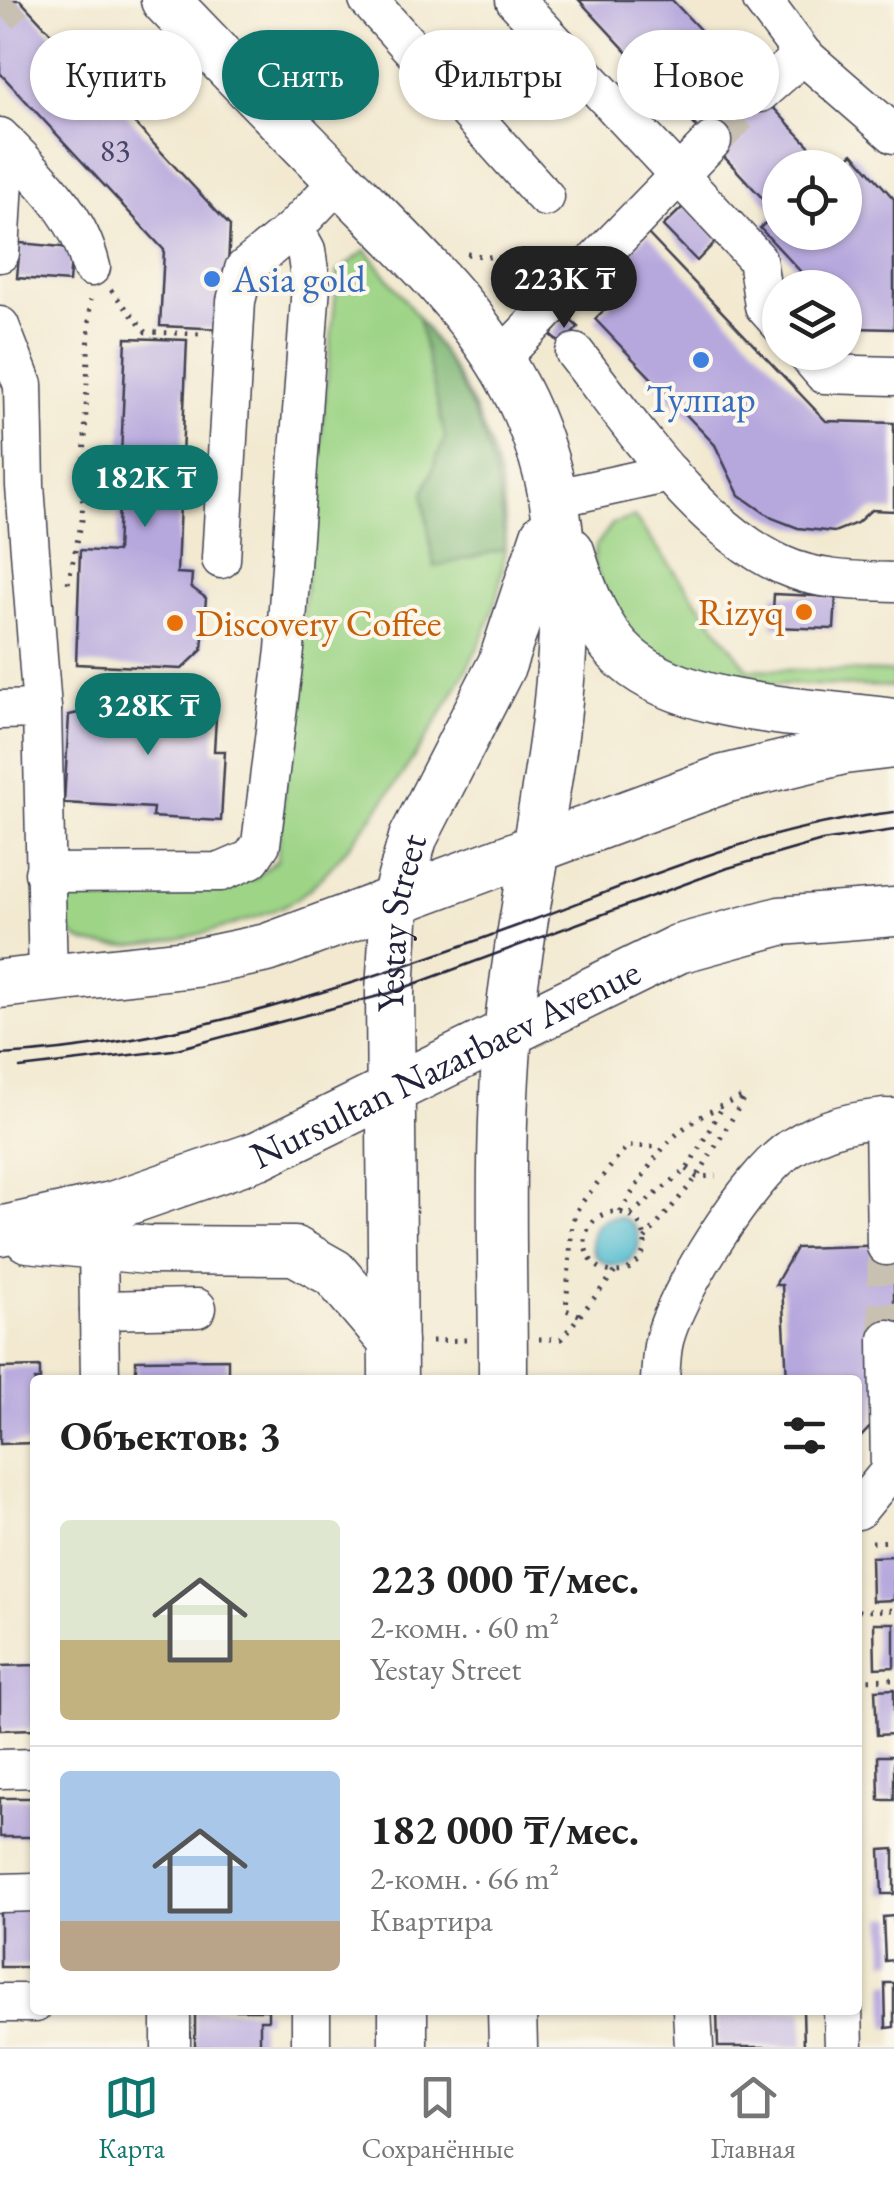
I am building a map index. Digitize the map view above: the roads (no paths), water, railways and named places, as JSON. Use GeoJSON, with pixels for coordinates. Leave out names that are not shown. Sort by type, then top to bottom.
{"type":"FeatureCollection","features":[{"type":"Feature","properties":{"kind":"main road"},"geometry":{"type":"LineString","coordinates":[[165,0],[444,288],[499,360],[535,434],[574,566],[604,634],[628,661],[706,697],[894,722]]}},
{"type":"Feature","properties":{"kind":"main road"},"geometry":{"type":"LineString","coordinates":[[491,1360],[508,1036],[561,646],[556,498]]}},
{"type":"Feature","properties":{"kind":"main road","name":"Yestay Street"},"geometry":{"type":"LineString","coordinates":[[402,1355],[390,1094],[395,902],[413,838],[510,646],[556,498]]}},
{"type":"Feature","properties":{"kind":"main road"},"geometry":{"type":"LineString","coordinates":[[0,984],[194,963],[268,948],[724,780],[844,750],[894,744]]}},
{"type":"Feature","properties":{"kind":"main road","name":"Nursultan Nazarbaev Avenue"},"geometry":{"type":"LineString","coordinates":[[0,1233],[112,1206],[259,1156],[678,949],[780,921],[884,915]]}},
{"type":"Feature","properties":{"kind":"main road"},"geometry":{"type":"LineString","coordinates":[[0,1233],[98,1245],[295,1252],[334,1273],[402,1355]]}},
{"type":"Feature","properties":{"kind":"main road"},"geometry":{"type":"LineString","coordinates":[[402,2015],[403,2047]]}},
{"type":"Feature","properties":{"kind":"main road"},"geometry":{"type":"LineString","coordinates":[[512,2015],[513,2047]]}},
{"type":"Feature","properties":{"kind":"lane"},"geometry":{"type":"LineString","coordinates":[[368,0],[545,197]]}},
{"type":"Feature","properties":{"kind":"lane"},"geometry":{"type":"LineString","coordinates":[[515,0],[757,260],[762,293]]}},
{"type":"Feature","properties":{"kind":"lane"},"geometry":{"type":"LineString","coordinates":[[762,0],[804,55],[894,134]]}},
{"type":"Feature","properties":{"kind":"lane"},"geometry":{"type":"LineString","coordinates":[[779,76],[804,55]]}},
{"type":"Feature","properties":{"kind":"lane"},"geometry":{"type":"LineString","coordinates":[[0,252],[3,140]]}},
{"type":"Feature","properties":{"kind":"lane"},"geometry":{"type":"LineString","coordinates":[[3,140],[65,206],[84,236],[91,267]]}},
{"type":"Feature","properties":{"kind":"lane"},"geometry":{"type":"LineString","coordinates":[[499,360],[712,142]]}},
{"type":"Feature","properties":{"kind":"lane"},"geometry":{"type":"LineString","coordinates":[[221,559],[234,336],[244,269],[294,228],[340,180]]}},
{"type":"Feature","properties":{"kind":"lane"},"geometry":{"type":"LineString","coordinates":[[44,872],[221,872],[251,860],[261,844],[285,650],[311,285],[306,250],[294,228]]}},
{"type":"Feature","properties":{"kind":"lane"},"geometry":{"type":"LineString","coordinates":[[0,326],[23,385],[12,486],[42,709],[48,980]]}},
{"type":"Feature","properties":{"kind":"lane"},"geometry":{"type":"LineString","coordinates":[[574,353],[670,473],[726,526],[782,565],[840,580],[894,582]]}},
{"type":"Feature","properties":{"kind":"lane"},"geometry":{"type":"LineString","coordinates":[[821,370],[824,374],[894,376]]}},
{"type":"Feature","properties":{"kind":"lane"},"geometry":{"type":"LineString","coordinates":[[556,498],[670,473]]}},
{"type":"Feature","properties":{"kind":"lane"},"geometry":{"type":"LineString","coordinates":[[0,710],[42,709]]}},
{"type":"Feature","properties":{"kind":"lane"},"geometry":{"type":"LineString","coordinates":[[661,1375],[664,1342],[685,1288],[741,1202],[787,1150],[830,1126],[889,1118],[886,1246]]}},
{"type":"Feature","properties":{"kind":"lane"},"geometry":{"type":"LineString","coordinates":[[98,1245],[100,1375]]}},
{"type":"Feature","properties":{"kind":"lane"},"geometry":{"type":"LineString","coordinates":[[99,1310],[197,1308]]}},
{"type":"Feature","properties":{"kind":"lane"},"geometry":{"type":"LineString","coordinates":[[862,1505],[890,1471],[888,1339]]}},
{"type":"Feature","properties":{"kind":"lane"},"geometry":{"type":"LineString","coordinates":[[0,1770],[30,1768]]}},
{"type":"Feature","properties":{"kind":"lane"},"geometry":{"type":"LineString","coordinates":[[0,1893],[30,1892]]}},
{"type":"Feature","properties":{"kind":"lane"},"geometry":{"type":"LineString","coordinates":[[0,2004],[30,2003]]}},
{"type":"Feature","properties":{"kind":"lane"},"geometry":{"type":"LineString","coordinates":[[171,2015],[171,2047]]}},
{"type":"Feature","properties":{"kind":"lane"},"geometry":{"type":"LineString","coordinates":[[311,2015],[311,2047]]}},
{"type":"Feature","properties":{"kind":"lane"},"geometry":{"type":"LineString","coordinates":[[692,2015],[694,2047]]}},
{"type":"Feature","properties":{"kind":"lane"},"geometry":{"type":"LineString","coordinates":[[842,2015],[844,2047]]}},
{"type":"Feature","properties":{"kind":"water"},"geometry":{"type":"Polygon","coordinates":[[[615,1217],[632,1224],[639,1241],[632,1258],[615,1265],[598,1258],[591,1241],[598,1224],[615,1217]]]}},
{"type":"Feature","properties":{"kind":"tunnel"},"geometry":{"type":"LineString","coordinates":[[0,14],[14,0]]}},
{"type":"Feature","properties":{"kind":"tunnel"},"geometry":{"type":"LineString","coordinates":[[712,141],[733,120]]}},
{"type":"Feature","properties":{"kind":"tunnel"},"geometry":{"type":"LineString","coordinates":[[886,1246],[888,1339]]}},
{"type":"Feature","properties":{"kind":"tram line"},"geometry":{"type":"LineString","coordinates":[[0,1055],[134,1039],[271,1007],[471,943],[710,854],[800,829],[894,812]]}},
{"type":"Feature","properties":{"kind":"tram line"},"geometry":{"type":"LineString","coordinates":[[20,1068],[173,1050],[390,993],[728,868],[822,841],[894,830]]}},
{"type":"Feature","properties":{"kind":"place","name":"Asia gold"},"geometry":{"type":"Point","coordinates":[212,279]}},
{"type":"Feature","properties":{"kind":"place","name":"Тулпар"},"geometry":{"type":"Point","coordinates":[701,360]}},
{"type":"Feature","properties":{"kind":"place","name":"Rizyq"},"geometry":{"type":"Point","coordinates":[804,612]}},
{"type":"Feature","properties":{"kind":"place","name":"Discovery Coffee"},"geometry":{"type":"Point","coordinates":[175,623]}}]}
